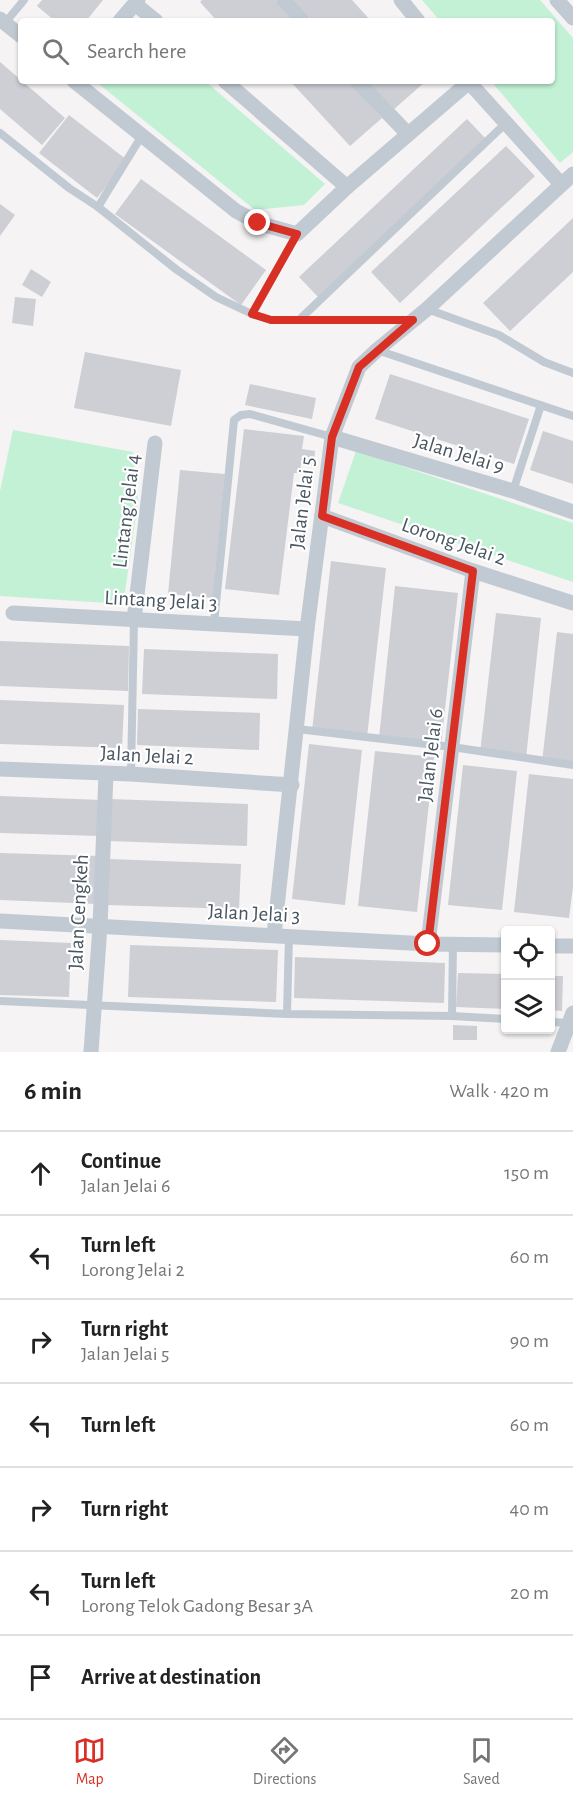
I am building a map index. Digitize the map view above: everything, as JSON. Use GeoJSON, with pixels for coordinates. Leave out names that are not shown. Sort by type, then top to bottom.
{"type":"FeatureCollection","features":[{"type":"Feature","properties":{"kind":"street"},"geometry":{"type":"LineString","coordinates":[[284,0],[300,18]]}},
{"type":"Feature","properties":{"kind":"street"},"geometry":{"type":"LineString","coordinates":[[401,0],[416,18]]}},
{"type":"Feature","properties":{"kind":"street"},"geometry":{"type":"LineString","coordinates":[[557,0],[573,18]]}},
{"type":"Feature","properties":{"kind":"street"},"geometry":{"type":"LineString","coordinates":[[123,18],[137,2],[153,18]]}},
{"type":"Feature","properties":{"kind":"street"},"geometry":{"type":"LineString","coordinates":[[2,21],[18,34]]}},
{"type":"Feature","properties":{"kind":"street"},"geometry":{"type":"LineString","coordinates":[[78,84],[236,211],[258,223],[297,234],[347,187],[466,84]]}},
{"type":"Feature","properties":{"kind":"street"},"geometry":{"type":"LineString","coordinates":[[228,84],[347,187]]}},
{"type":"Feature","properties":{"kind":"street"},"geometry":{"type":"LineString","coordinates":[[360,84],[408,134]]}},
{"type":"Feature","properties":{"kind":"street"},"geometry":{"type":"LineString","coordinates":[[470,84],[561,184]]}},
{"type":"Feature","properties":{"kind":"street","name":"Jalan Jelai 5"},"geometry":{"type":"LineString","coordinates":[[282,936],[292,784],[307,629],[332,437],[359,367],[428,309],[573,174]]}},
{"type":"Feature","properties":{"kind":"street","name":"Jalan Jelai 9"},"geometry":{"type":"LineString","coordinates":[[332,437],[573,512]]}},
{"type":"Feature","properties":{"kind":"street","name":"Lintang Jelai 4"},"geometry":{"type":"LineString","coordinates":[[134,620],[155,442]]}},
{"type":"Feature","properties":{"kind":"street","name":"Lorong Jelai 2"},"geometry":{"type":"LineString","coordinates":[[322,516],[473,571],[573,603]]}},
{"type":"Feature","properties":{"kind":"street","name":"Jalan Jelai 6"},"geometry":{"type":"LineString","coordinates":[[428,944],[473,571]]}},
{"type":"Feature","properties":{"kind":"street","name":"Lintang Jelai 3"},"geometry":{"type":"LineString","coordinates":[[13,613],[307,629]]}},
{"type":"Feature","properties":{"kind":"street","name":"Jalan Jelai 2"},"geometry":{"type":"LineString","coordinates":[[0,769],[292,784]]}},
{"type":"Feature","properties":{"kind":"street","name":"Jalan Cengkeh"},"geometry":{"type":"LineString","coordinates":[[91,1052],[100,926],[106,774]]}},
{"type":"Feature","properties":{"kind":"street","name":"Jalan Jelai 3"},"geometry":{"type":"LineString","coordinates":[[0,921],[428,944],[501,945]]}},
{"type":"Feature","properties":{"kind":"street"},"geometry":{"type":"LineString","coordinates":[[555,946],[573,946]]}},
{"type":"Feature","properties":{"kind":"street"},"geometry":{"type":"LineString","coordinates":[[558,1052],[572,1020]]}},
{"type":"Feature","properties":{"kind":"lane"},"geometry":{"type":"LineString","coordinates":[[2,21],[24,0]]}},
{"type":"Feature","properties":{"kind":"lane"},"geometry":{"type":"LineString","coordinates":[[300,319],[506,123]]}},
{"type":"Feature","properties":{"kind":"lane"},"geometry":{"type":"LineString","coordinates":[[0,133],[177,270],[216,297],[252,314],[271,320],[413,320]]}},
{"type":"Feature","properties":{"kind":"lane"},"geometry":{"type":"LineString","coordinates":[[98,207],[141,137]]}},
{"type":"Feature","properties":{"kind":"lane"},"geometry":{"type":"LineString","coordinates":[[252,314],[297,234]]}},
{"type":"Feature","properties":{"kind":"lane"},"geometry":{"type":"LineString","coordinates":[[428,309],[499,335],[544,362],[573,373]]}},
{"type":"Feature","properties":{"kind":"lane"},"geometry":{"type":"LineString","coordinates":[[377,350],[573,416]]}},
{"type":"Feature","properties":{"kind":"lane"},"geometry":{"type":"LineString","coordinates":[[513,492],[540,405]]}},
{"type":"Feature","properties":{"kind":"lane"},"geometry":{"type":"LineString","coordinates":[[214,624],[234,420],[241,415],[250,414],[332,437]]}},
{"type":"Feature","properties":{"kind":"lane"},"geometry":{"type":"LineString","coordinates":[[131,774],[134,620]]}},
{"type":"Feature","properties":{"kind":"lane"},"geometry":{"type":"LineString","coordinates":[[297,729],[452,747],[573,765]]}},
{"type":"Feature","properties":{"kind":"lane"},"geometry":{"type":"LineString","coordinates":[[282,936],[287,1014]]}},
{"type":"Feature","properties":{"kind":"lane"},"geometry":{"type":"LineString","coordinates":[[452,1016],[453,944]]}},
{"type":"Feature","properties":{"kind":"lane"},"geometry":{"type":"LineString","coordinates":[[0,1001],[287,1014],[501,1019]]}},
{"type":"Feature","properties":{"kind":"lane"},"geometry":{"type":"LineString","coordinates":[[555,1022],[572,1020]]}},
{"type":"Feature","properties":{"kind":"green space"},"geometry":{"type":"Polygon","coordinates":[[[422,0],[540,0],[573,38],[573,152],[560,163],[494,84],[555,84],[555,18],[437,18],[422,0]]]}},
{"type":"Feature","properties":{"kind":"green space"},"geometry":{"type":"Polygon","coordinates":[[[99,84],[208,84],[325,184],[304,205],[255,210],[99,84]]]}},
{"type":"Feature","properties":{"kind":"green space"},"geometry":{"type":"Polygon","coordinates":[[[13,430],[133,452],[138,501],[125,592],[108,603],[0,596],[0,491],[13,430]]]}},
{"type":"Feature","properties":{"kind":"green space"},"geometry":{"type":"Polygon","coordinates":[[[356,451],[573,523],[573,582],[338,503],[356,451]]]}},
{"type":"Feature","properties":{"kind":"building"},"geometry":{"type":"Polygon","coordinates":[[[42,0],[103,0],[88,18],[51,18],[37,6],[42,0]]]}},
{"type":"Feature","properties":{"kind":"building"},"geometry":{"type":"Polygon","coordinates":[[[202,0],[276,0],[292,18],[214,18],[200,2],[202,0]]]}},
{"type":"Feature","properties":{"kind":"building"},"geometry":{"type":"Polygon","coordinates":[[[294,0],[352,0],[368,18],[310,18],[294,0]]]}},
{"type":"Feature","properties":{"kind":"building"},"geometry":{"type":"Polygon","coordinates":[[[0,62],[18,78],[18,84],[26,84],[65,118],[42,145],[0,109],[0,62]]]}},
{"type":"Feature","properties":{"kind":"building"},"geometry":{"type":"Polygon","coordinates":[[[293,84],[352,84],[382,118],[350,146],[293,84]]]}},
{"type":"Feature","properties":{"kind":"building"},"geometry":{"type":"Polygon","coordinates":[[[370,84],[423,84],[393,110],[370,84]]]}},
{"type":"Feature","properties":{"kind":"building"},"geometry":{"type":"Polygon","coordinates":[[[69,115],[127,160],[97,198],[39,153],[69,115]]]}},
{"type":"Feature","properties":{"kind":"building"},"geometry":{"type":"Polygon","coordinates":[[[467,119],[487,140],[319,298],[299,277],[467,119]]]}},
{"type":"Feature","properties":{"kind":"building"},"geometry":{"type":"Polygon","coordinates":[[[506,146],[535,176],[400,303],[371,272],[506,146]]]}},
{"type":"Feature","properties":{"kind":"building"},"geometry":{"type":"Polygon","coordinates":[[[141,179],[266,270],[241,305],[115,214],[141,179]]]}},
{"type":"Feature","properties":{"kind":"building"},"geometry":{"type":"Polygon","coordinates":[[[0,204],[15,215],[0,236],[0,204]]]}},
{"type":"Feature","properties":{"kind":"building"},"geometry":{"type":"Polygon","coordinates":[[[573,218],[573,272],[510,331],[483,303],[573,218]]]}},
{"type":"Feature","properties":{"kind":"building"},"geometry":{"type":"Polygon","coordinates":[[[31,269],[51,282],[42,297],[22,285],[31,269]]]}},
{"type":"Feature","properties":{"kind":"building"},"geometry":{"type":"Polygon","coordinates":[[[15,297],[36,299],[33,326],[12,323],[15,297]]]}},
{"type":"Feature","properties":{"kind":"building"},"geometry":{"type":"Polygon","coordinates":[[[85,352],[181,370],[171,426],[74,408],[85,352]]]}},
{"type":"Feature","properties":{"kind":"building"},"geometry":{"type":"Polygon","coordinates":[[[390,374],[529,419],[514,464],[375,419],[390,374]]]}},
{"type":"Feature","properties":{"kind":"building"},"geometry":{"type":"Polygon","coordinates":[[[250,384],[316,398],[312,419],[245,405],[250,384]]]}},
{"type":"Feature","properties":{"kind":"building"},"geometry":{"type":"Polygon","coordinates":[[[244,429],[304,436],[302,449],[315,451],[314,466],[301,464],[300,473],[294,473],[279,595],[225,589],[244,429]]]}},
{"type":"Feature","properties":{"kind":"building"},"geometry":{"type":"Polygon","coordinates":[[[543,431],[573,441],[573,484],[530,470],[543,431]]]}},
{"type":"Feature","properties":{"kind":"building"},"geometry":{"type":"Polygon","coordinates":[[[180,470],[225,474],[213,598],[168,594],[180,470]]]}},
{"type":"Feature","properties":{"kind":"building"},"geometry":{"type":"Polygon","coordinates":[[[331,561],[386,568],[367,737],[312,731],[331,561]]]}},
{"type":"Feature","properties":{"kind":"building"},"geometry":{"type":"Polygon","coordinates":[[[395,586],[458,593],[441,745],[379,738],[395,586]]]}},
{"type":"Feature","properties":{"kind":"building"},"geometry":{"type":"Polygon","coordinates":[[[496,613],[541,618],[526,758],[480,753],[496,613]]]}},
{"type":"Feature","properties":{"kind":"building"},"geometry":{"type":"Polygon","coordinates":[[[557,632],[573,634],[573,765],[542,762],[557,632]]]}},
{"type":"Feature","properties":{"kind":"building"},"geometry":{"type":"Polygon","coordinates":[[[0,641],[129,646],[128,691],[0,686],[0,641]]]}},
{"type":"Feature","properties":{"kind":"building"},"geometry":{"type":"Polygon","coordinates":[[[144,649],[278,654],[277,699],[142,694],[144,649]]]}},
{"type":"Feature","properties":{"kind":"building"},"geometry":{"type":"Polygon","coordinates":[[[0,700],[124,705],[122,748],[0,744],[0,700]]]}},
{"type":"Feature","properties":{"kind":"building"},"geometry":{"type":"Polygon","coordinates":[[[138,709],[260,713],[259,750],[137,745],[138,709]]]}},
{"type":"Feature","properties":{"kind":"building"},"geometry":{"type":"Polygon","coordinates":[[[309,744],[362,750],[345,905],[292,899],[309,744]]]}},
{"type":"Feature","properties":{"kind":"building"},"geometry":{"type":"Polygon","coordinates":[[[375,751],[434,757],[417,912],[358,906],[375,751]]]}},
{"type":"Feature","properties":{"kind":"building"},"geometry":{"type":"Polygon","coordinates":[[[463,765],[517,771],[502,910],[448,905],[463,765]]]}},
{"type":"Feature","properties":{"kind":"building"},"geometry":{"type":"Polygon","coordinates":[[[529,774],[573,779],[573,887],[569,918],[514,912],[529,774]]]}},
{"type":"Feature","properties":{"kind":"building"},"geometry":{"type":"Polygon","coordinates":[[[0,796],[101,800],[100,836],[0,833],[0,796]]]}},
{"type":"Feature","properties":{"kind":"building"},"geometry":{"type":"Polygon","coordinates":[[[110,799],[248,804],[247,846],[108,841],[110,799]]]}},
{"type":"Feature","properties":{"kind":"building"},"geometry":{"type":"Polygon","coordinates":[[[0,853],[99,856],[97,904],[0,900],[0,853]]]}},
{"type":"Feature","properties":{"kind":"building"},"geometry":{"type":"Polygon","coordinates":[[[109,859],[241,864],[239,909],[108,905],[109,859]]]}},
{"type":"Feature","properties":{"kind":"building"},"geometry":{"type":"Polygon","coordinates":[[[0,940],[71,943],[69,997],[0,995],[0,940]]]}},
{"type":"Feature","properties":{"kind":"building"},"geometry":{"type":"Polygon","coordinates":[[[130,945],[278,950],[276,1002],[128,997],[130,945]]]}},
{"type":"Feature","properties":{"kind":"building"},"geometry":{"type":"Polygon","coordinates":[[[295,957],[445,963],[444,1003],[294,998],[295,957]]]}},
{"type":"Feature","properties":{"kind":"building"},"geometry":{"type":"Polygon","coordinates":[[[458,973],[501,974],[501,1009],[456,1007],[458,973]]]}},
{"type":"Feature","properties":{"kind":"building"},"geometry":{"type":"Polygon","coordinates":[[[555,976],[563,976],[562,1011],[555,1010],[555,976]]]}},
{"type":"Feature","properties":{"kind":"building"},"geometry":{"type":"Polygon","coordinates":[[[453,1025],[477,1026],[477,1040],[453,1040],[453,1025]]]}},
{"type":"Feature","properties":{"kind":"route"},"geometry":{"type":"LineString","coordinates":[[258,223],[297,234],[252,314],[271,320],[413,320],[359,367],[332,437],[322,516],[473,571],[428,944]]}}]}
